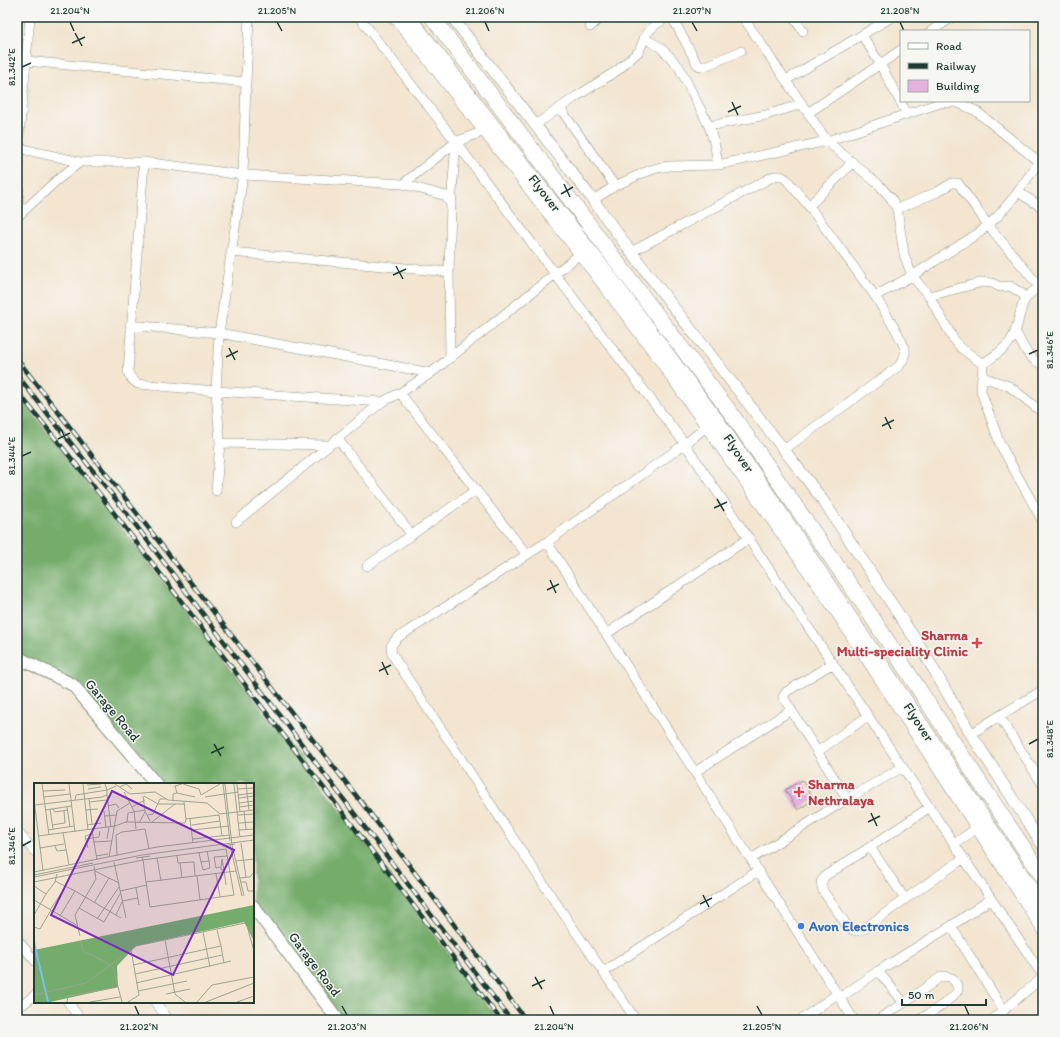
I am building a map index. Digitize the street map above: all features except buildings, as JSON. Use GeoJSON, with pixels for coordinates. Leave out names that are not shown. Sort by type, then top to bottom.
{"type":"FeatureCollection","features":[{"type":"Feature","properties":{"kind":"highway","name":"Flyover"},"geometry":{"type":"LineString","coordinates":[[408,17],[604,270],[725,432],[1043,908]]}},
{"type":"Feature","properties":{"kind":"highway","name":"Flyover"},"geometry":{"type":"LineString","coordinates":[[432,17],[733,416],[864,605],[1043,877]]}},
{"type":"Feature","properties":{"kind":"main road","name":"Garage Road"},"geometry":{"type":"LineString","coordinates":[[20,663],[73,685],[155,783]]}},
{"type":"Feature","properties":{"kind":"main road","name":"Garage Road"},"geometry":{"type":"LineString","coordinates":[[254,907],[338,1020]]}},
{"type":"Feature","properties":{"kind":"street"},"geometry":{"type":"LineString","coordinates":[[18,216],[18,148],[30,17]]}},
{"type":"Feature","properties":{"kind":"street"},"geometry":{"type":"LineString","coordinates":[[216,491],[220,443],[216,392],[219,333],[243,175],[249,17]]}},
{"type":"Feature","properties":{"kind":"street"},"geometry":{"type":"LineString","coordinates":[[358,17],[456,142],[685,444],[1043,976],[992,1020]]}},
{"type":"Feature","properties":{"kind":"street"},"geometry":{"type":"LineString","coordinates":[[395,17],[580,254],[659,359],[831,604],[1043,930]]}},
{"type":"Feature","properties":{"kind":"street"},"geometry":{"type":"LineString","coordinates":[[452,17],[822,499],[923,651],[971,734],[1043,846]]}},
{"type":"Feature","properties":{"kind":"street"},"geometry":{"type":"LineString","coordinates":[[590,27],[601,17]]}},
{"type":"Feature","properties":{"kind":"street"},"geometry":{"type":"LineString","coordinates":[[535,125],[618,70],[639,51],[647,32],[656,24],[668,17]]}},
{"type":"Feature","properties":{"kind":"street"},"geometry":{"type":"LineString","coordinates":[[672,17],[697,64],[700,66],[705,66],[741,51]]}},
{"type":"Feature","properties":{"kind":"street"},"geometry":{"type":"LineString","coordinates":[[743,17],[827,141],[878,184],[892,198],[897,209],[904,254],[912,276],[929,296],[953,338],[962,348],[983,364]]}},
{"type":"Feature","properties":{"kind":"street"},"geometry":{"type":"LineString","coordinates":[[793,17],[803,31]]}},
{"type":"Feature","properties":{"kind":"street"},"geometry":{"type":"LineString","coordinates":[[784,76],[862,35],[892,17]]}},
{"type":"Feature","properties":{"kind":"street"},"geometry":{"type":"LineString","coordinates":[[944,28],[953,17]]}},
{"type":"Feature","properties":{"kind":"street"},"geometry":{"type":"LineString","coordinates":[[862,35],[900,101]]}},
{"type":"Feature","properties":{"kind":"street"},"geometry":{"type":"LineString","coordinates":[[644,38],[660,47],[678,67],[709,126],[715,146],[718,165]]}},
{"type":"Feature","properties":{"kind":"street"},"geometry":{"type":"LineString","coordinates":[[808,113],[900,51]]}},
{"type":"Feature","properties":{"kind":"street"},"geometry":{"type":"LineString","coordinates":[[26,61],[246,82]]}},
{"type":"Feature","properties":{"kind":"street"},"geometry":{"type":"LineString","coordinates":[[901,102],[907,114]]}},
{"type":"Feature","properties":{"kind":"street"},"geometry":{"type":"LineString","coordinates":[[593,200],[615,186],[657,168],[670,166],[718,165],[827,141],[940,103],[969,103],[976,111],[1041,159],[1018,192],[998,216],[980,232],[912,276],[875,296]]}},
{"type":"Feature","properties":{"kind":"street"},"geometry":{"type":"LineString","coordinates":[[709,126],[766,115],[802,104]]}},
{"type":"Feature","properties":{"kind":"street"},"geometry":{"type":"LineString","coordinates":[[560,108],[615,186]]}},
{"type":"Feature","properties":{"kind":"street"},"geometry":{"type":"LineString","coordinates":[[403,184],[456,142],[484,132]]}},
{"type":"Feature","properties":{"kind":"street"},"geometry":{"type":"LineString","coordinates":[[450,358],[449,272],[451,206],[456,142]]}},
{"type":"Feature","properties":{"kind":"street"},"geometry":{"type":"LineString","coordinates":[[18,148],[80,162],[144,162],[243,175],[403,184],[446,196],[451,206]]}},
{"type":"Feature","properties":{"kind":"street"},"geometry":{"type":"LineString","coordinates":[[18,216],[56,181],[80,162]]}},
{"type":"Feature","properties":{"kind":"street"},"geometry":{"type":"LineString","coordinates":[[144,162],[130,325],[128,371],[129,376],[133,381],[138,384],[216,392],[382,402]]}},
{"type":"Feature","properties":{"kind":"street"},"geometry":{"type":"LineString","coordinates":[[809,206],[852,163]]}},
{"type":"Feature","properties":{"kind":"street"},"geometry":{"type":"LineString","coordinates":[[631,252],[774,176],[781,176],[786,179],[809,206],[875,296],[902,342],[905,348],[905,354],[903,360],[898,366],[785,450]]}},
{"type":"Feature","properties":{"kind":"street"},"geometry":{"type":"LineString","coordinates":[[897,209],[925,198],[955,182],[960,185],[988,225],[1043,291]]}},
{"type":"Feature","properties":{"kind":"street"},"geometry":{"type":"LineString","coordinates":[[1018,192],[1043,208]]}},
{"type":"Feature","properties":{"kind":"street"},"geometry":{"type":"LineString","coordinates":[[231,252],[449,272]]}},
{"type":"Feature","properties":{"kind":"street"},"geometry":{"type":"LineString","coordinates":[[236,522],[382,402],[400,393],[431,373],[580,254]]}},
{"type":"Feature","properties":{"kind":"street"},"geometry":{"type":"LineString","coordinates":[[929,296],[983,282],[992,283],[1000,287],[1010,286],[1027,297]]}},
{"type":"Feature","properties":{"kind":"street"},"geometry":{"type":"LineString","coordinates":[[1043,291],[1035,290],[1027,297],[1021,308],[1015,331],[1008,344],[983,364],[981,391],[1000,444],[1043,522]]}},
{"type":"Feature","properties":{"kind":"street"},"geometry":{"type":"LineString","coordinates":[[130,325],[219,333],[431,373]]}},
{"type":"Feature","properties":{"kind":"street"},"geometry":{"type":"LineString","coordinates":[[1015,331],[1033,360],[1043,364]]}},
{"type":"Feature","properties":{"kind":"street"},"geometry":{"type":"LineString","coordinates":[[982,377],[1009,386],[1043,413]]}},
{"type":"Feature","properties":{"kind":"street"},"geometry":{"type":"LineString","coordinates":[[400,393],[527,555]]}},
{"type":"Feature","properties":{"kind":"street"},"geometry":{"type":"LineString","coordinates":[[636,1020],[552,897],[392,654],[391,646],[397,638],[547,542],[685,444],[706,427]]}},
{"type":"Feature","properties":{"kind":"street"},"geometry":{"type":"LineString","coordinates":[[337,438],[412,535]]}},
{"type":"Feature","properties":{"kind":"street"},"geometry":{"type":"LineString","coordinates":[[220,443],[329,445]]}},
{"type":"Feature","properties":{"kind":"street"},"geometry":{"type":"LineString","coordinates":[[367,566],[476,490]]}},
{"type":"Feature","properties":{"kind":"street"},"geometry":{"type":"LineString","coordinates":[[606,634],[749,538]]}},
{"type":"Feature","properties":{"kind":"street"},"geometry":{"type":"LineString","coordinates":[[547,542],[854,1020]]}},
{"type":"Feature","properties":{"kind":"street"},"geometry":{"type":"LineString","coordinates":[[832,663],[786,692],[783,697],[847,799]]}},
{"type":"Feature","properties":{"kind":"street"},"geometry":{"type":"LineString","coordinates":[[971,734],[1043,690]]}},
{"type":"Feature","properties":{"kind":"street"},"geometry":{"type":"LineString","coordinates":[[694,772],[791,710]]}},
{"type":"Feature","properties":{"kind":"street"},"geometry":{"type":"LineString","coordinates":[[817,752],[868,716]]}},
{"type":"Feature","properties":{"kind":"street"},"geometry":{"type":"LineString","coordinates":[[999,716],[1043,785]]}},
{"type":"Feature","properties":{"kind":"street"},"geometry":{"type":"LineString","coordinates":[[750,859],[847,799],[903,767]]}},
{"type":"Feature","properties":{"kind":"street"},"geometry":{"type":"LineString","coordinates":[[930,807],[825,876],[821,882],[823,891],[848,927],[856,932],[864,929],[964,858]]}},
{"type":"Feature","properties":{"kind":"street"},"geometry":{"type":"LineString","coordinates":[[954,844],[977,828]]}},
{"type":"Feature","properties":{"kind":"street"},"geometry":{"type":"LineString","coordinates":[[17,831],[34,851]]}},
{"type":"Feature","properties":{"kind":"street"},"geometry":{"type":"LineString","coordinates":[[870,847],[905,899]]}},
{"type":"Feature","properties":{"kind":"street"},"geometry":{"type":"LineString","coordinates":[[603,972],[758,871]]}},
{"type":"Feature","properties":{"kind":"street"},"geometry":{"type":"LineString","coordinates":[[801,1020],[951,926],[991,899]]}},
{"type":"Feature","properties":{"kind":"street"},"geometry":{"type":"LineString","coordinates":[[951,926],[1004,1011]]}},
{"type":"Feature","properties":{"kind":"street"},"geometry":{"type":"LineString","coordinates":[[17,939],[34,960]]}},
{"type":"Feature","properties":{"kind":"street"},"geometry":{"type":"LineString","coordinates":[[878,971],[904,1003]]}},
{"type":"Feature","properties":{"kind":"street"},"geometry":{"type":"LineString","coordinates":[[885,1020],[883,1016],[939,978],[944,976],[952,978],[958,987],[958,990],[954,996],[919,1020]]}},
{"type":"Feature","properties":{"kind":"street"},"geometry":{"type":"LineString","coordinates":[[17,1009],[34,996]]}},
{"type":"Feature","properties":{"kind":"street"},"geometry":{"type":"LineString","coordinates":[[69,1003],[82,1020]]}},
{"type":"Feature","properties":{"kind":"street"},"geometry":{"type":"LineString","coordinates":[[156,1003],[169,1020]]}},
{"type":"Feature","properties":{"kind":"green space"},"geometry":{"type":"Polygon","coordinates":[[[17,393],[355,829],[498,1020],[338,1020],[254,907],[254,783],[155,783],[73,685],[17,666],[17,393]]]}},
{"type":"Feature","properties":{"kind":"railway"},"geometry":{"type":"LineString","coordinates":[[17,359],[372,816],[526,1020]]}},
{"type":"Feature","properties":{"kind":"railway"},"geometry":{"type":"LineString","coordinates":[[17,375],[128,515],[511,1020]]}},
{"type":"Feature","properties":{"kind":"railway"},"geometry":{"type":"LineString","coordinates":[[17,391],[88,479],[501,1020]]}},
{"type":"Feature","properties":{"kind":"place","name":"Sharma Multi-speciality Clinic"},"geometry":{"type":"Point","coordinates":[977,643]}},
{"type":"Feature","properties":{"kind":"place","name":"Sharma Nethralaya"},"geometry":{"type":"Point","coordinates":[799,792]}},
{"type":"Feature","properties":{"kind":"place","name":"Avon Electronics"},"geometry":{"type":"Point","coordinates":[801,926]}}]}
